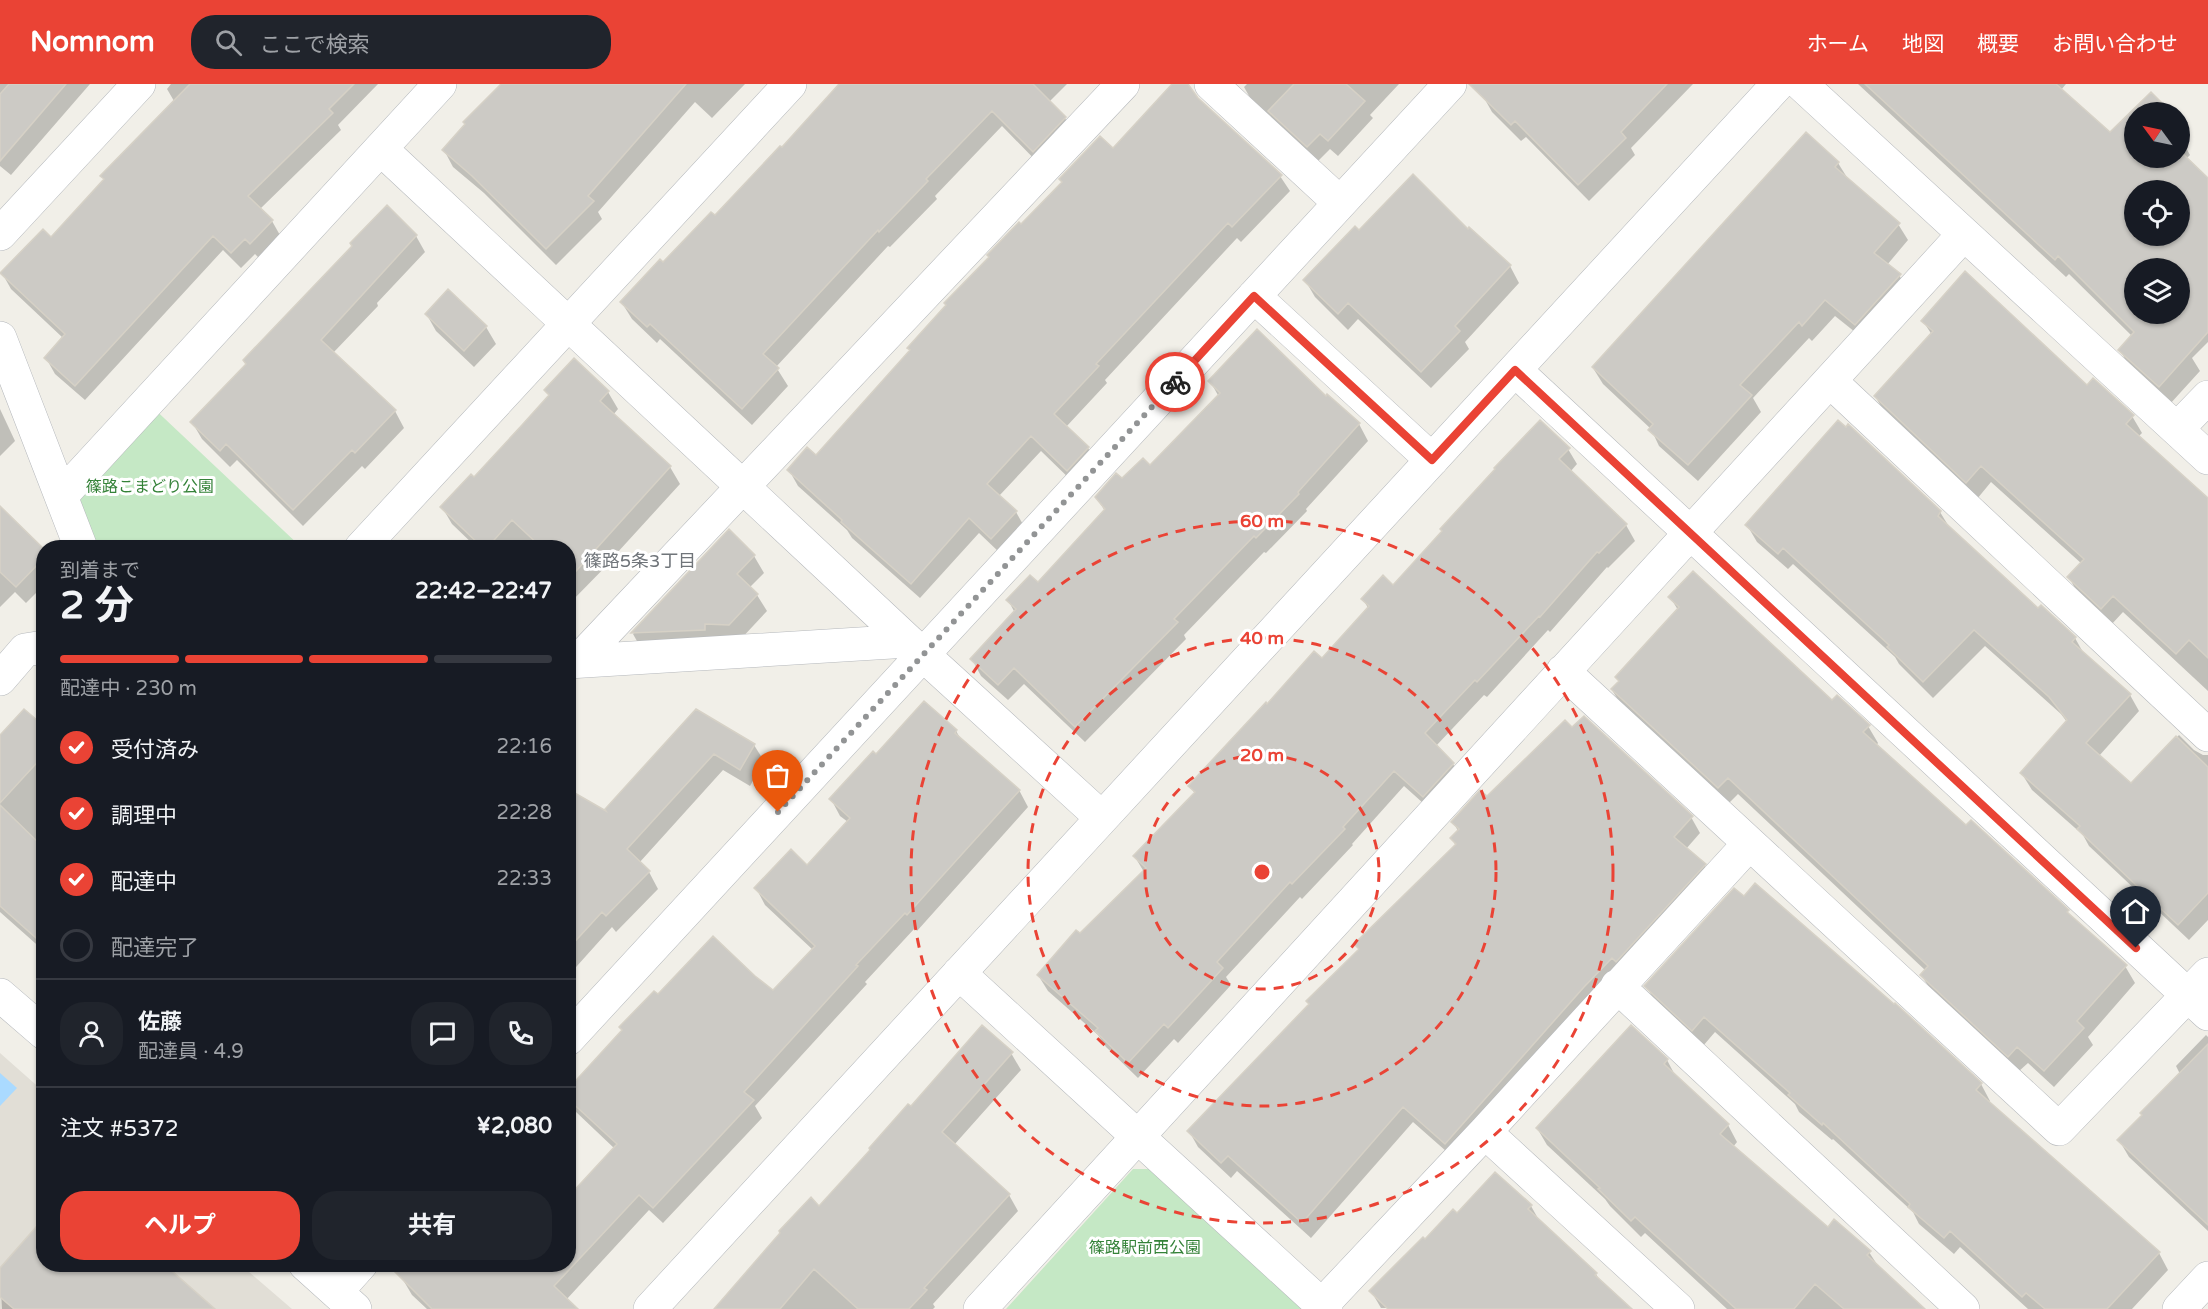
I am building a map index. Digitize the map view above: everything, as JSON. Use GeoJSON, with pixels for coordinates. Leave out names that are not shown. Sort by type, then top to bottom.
{"type":"FeatureCollection","features":[{"type":"Feature","properties":{"kind":"street"},"geometry":{"type":"LineString","coordinates":[[0,234],[139,84]]}},
{"type":"Feature","properties":{"kind":"street"},"geometry":{"type":"LineString","coordinates":[[61,496],[440,84]]}},
{"type":"Feature","properties":{"kind":"street"},"geometry":{"type":"LineString","coordinates":[[369,540],[790,84]]}},
{"type":"Feature","properties":{"kind":"street"},"geometry":{"type":"LineString","coordinates":[[576,658],[1123,84]]}},
{"type":"Feature","properties":{"kind":"street"},"geometry":{"type":"LineString","coordinates":[[1211,84],[1340,203]]}},
{"type":"Feature","properties":{"kind":"street"},"geometry":{"type":"LineString","coordinates":[[576,1030],[915,648],[1254,296],[1450,84]]}},
{"type":"Feature","properties":{"kind":"street"},"geometry":{"type":"LineString","coordinates":[[650,1309],[1778,84]]}},
{"type":"Feature","properties":{"kind":"street"},"geometry":{"type":"LineString","coordinates":[[1801,84],[2208,458]]}},
{"type":"Feature","properties":{"kind":"street"},"geometry":{"type":"LineString","coordinates":[[381,149],[915,648],[1102,818]]}},
{"type":"Feature","properties":{"kind":"street"},"geometry":{"type":"LineString","coordinates":[[980,1309],[1964,234]]}},
{"type":"Feature","properties":{"kind":"street"},"geometry":{"type":"LineString","coordinates":[[1254,296],[1432,460]]}},
{"type":"Feature","properties":{"kind":"street"},"geometry":{"type":"LineString","coordinates":[[0,338],[78,540]]}},
{"type":"Feature","properties":{"kind":"street"},"geometry":{"type":"LineString","coordinates":[[1515,370],[1691,533],[2201,995],[2059,1129],[1563,671]]}},
{"type":"Feature","properties":{"kind":"street"},"geometry":{"type":"LineString","coordinates":[[1830,381],[2208,735]]}},
{"type":"Feature","properties":{"kind":"street"},"geometry":{"type":"LineString","coordinates":[[2177,429],[2208,397]]}},
{"type":"Feature","properties":{"kind":"street"},"geometry":{"type":"LineString","coordinates":[[576,661],[915,648]]}},
{"type":"Feature","properties":{"kind":"street"},"geometry":{"type":"LineString","coordinates":[[0,679],[25,651],[36,649]]}},
{"type":"Feature","properties":{"kind":"street"},"geometry":{"type":"LineString","coordinates":[[959,973],[1324,1307],[1749,843]]}},
{"type":"Feature","properties":{"kind":"street"},"geometry":{"type":"LineString","coordinates":[[1617,986],[1963,1309]]}},
{"type":"Feature","properties":{"kind":"street"},"geometry":{"type":"LineString","coordinates":[[0,995],[36,1026]]}},
{"type":"Feature","properties":{"kind":"street"},"geometry":{"type":"LineString","coordinates":[[1485,1132],[1678,1309]]}},
{"type":"Feature","properties":{"kind":"street"},"geometry":{"type":"LineString","coordinates":[[314,1272],[345,1300],[357,1272]]}},
{"type":"Feature","properties":{"kind":"street"},"geometry":{"type":"LineString","coordinates":[[2179,1309],[2208,1278]]}},
{"type":"Feature","properties":{"kind":"shaded area"},"geometry":{"type":"Polygon","coordinates":[[[0,1053],[36,1085],[36,1272],[249,1272],[292,1309],[0,1309],[0,1053]]]}},
{"type":"Feature","properties":{"kind":"green space","name":"篠路こまどり公園"},"geometry":{"type":"Polygon","coordinates":[[[147,402],[294,540],[78,540],[61,496],[147,402]]]}},
{"type":"Feature","properties":{"kind":"green space","name":"篠路駅前西公園"},"geometry":{"type":"Polygon","coordinates":[[[1133,1169],[1149,1169],[1302,1309],[1006,1309],[1133,1169]]]}},
{"type":"Feature","properties":{"kind":"water"},"geometry":{"type":"Polygon","coordinates":[[[0,1073],[17,1088],[0,1106],[0,1073]]]}},
{"type":"Feature","properties":{"kind":"building"},"geometry":{"type":"Polygon","coordinates":[[[9,84],[66,84],[0,161],[0,94],[9,84]]]}},
{"type":"Feature","properties":{"kind":"building"},"geometry":{"type":"Polygon","coordinates":[[[190,84],[354,84],[329,109],[333,113],[248,196],[273,220],[250,244],[245,239],[231,253],[213,236],[75,386],[44,358],[65,334],[0,273],[43,229],[51,237],[104,179],[100,176],[190,84]]]}},
{"type":"Feature","properties":{"kind":"building"},"geometry":{"type":"Polygon","coordinates":[[[501,84],[686,84],[588,196],[594,201],[546,249],[472,176],[442,150],[465,124],[463,122],[501,84]]]}},
{"type":"Feature","properties":{"kind":"building"},"geometry":{"type":"Polygon","coordinates":[[[839,84],[1033,84],[1066,117],[1033,152],[992,111],[763,354],[779,368],[742,409],[650,324],[647,327],[620,302],[660,259],[663,262],[711,212],[715,215],[780,146],[782,147],[839,84]]]}},
{"type":"Feature","properties":{"kind":"building"},"geometry":{"type":"Polygon","coordinates":[[[1172,84],[1188,84],[1198,98],[1282,175],[1232,227],[1228,223],[1096,364],[1099,366],[1054,414],[1089,447],[1067,471],[1031,436],[987,484],[1017,511],[991,539],[969,518],[911,584],[787,470],[807,447],[816,455],[910,350],[907,348],[946,305],[944,303],[1019,222],[1021,224],[1062,182],[1059,179],[1100,136],[1113,148],[1172,84]]]}},
{"type":"Feature","properties":{"kind":"building"},"geometry":{"type":"Polygon","coordinates":[[[1294,84],[1346,84],[1365,101],[1328,141],[1320,134],[1307,147],[1268,111],[1294,84]]]}},
{"type":"Feature","properties":{"kind":"building"},"geometry":{"type":"Polygon","coordinates":[[[1469,84],[1667,84],[1621,132],[1626,138],[1578,185],[1515,121],[1511,125],[1469,84]]]}},
{"type":"Feature","properties":{"kind":"building"},"geometry":{"type":"Polygon","coordinates":[[[1865,84],[2056,84],[2110,132],[2124,118],[2124,168],[2190,168],[2190,161],[2208,178],[2208,332],[2159,387],[2118,350],[2134,332],[2126,324],[2190,324],[2190,258],[2124,258],[2124,322],[2058,256],[2055,260],[1865,84]]]}},
{"type":"Feature","properties":{"kind":"building"},"geometry":{"type":"Polygon","coordinates":[[[2151,92],[2161,102],[2141,102],[2151,92]]]}},
{"type":"Feature","properties":{"kind":"building"},"geometry":{"type":"Polygon","coordinates":[[[1806,132],[1839,162],[1835,167],[1900,223],[1874,253],[1901,274],[1855,325],[1825,300],[1802,326],[1799,322],[1740,385],[1752,395],[1688,465],[1648,430],[1653,424],[1592,367],[1806,132]]]}},
{"type":"Feature","properties":{"kind":"building"},"geometry":{"type":"Polygon","coordinates":[[[1413,174],[1468,229],[1469,227],[1511,265],[1455,326],[1460,331],[1421,372],[1348,303],[1338,314],[1303,280],[1355,226],[1359,230],[1413,174]]]}},
{"type":"Feature","properties":{"kind":"building"},"geometry":{"type":"Polygon","coordinates":[[[387,205],[417,235],[321,340],[396,410],[355,453],[352,450],[293,510],[226,444],[220,451],[190,422],[246,364],[243,360],[352,246],[350,243],[387,205]]]}},
{"type":"Feature","properties":{"kind":"building"},"geometry":{"type":"Polygon","coordinates":[[[1965,271],[2087,385],[2093,378],[2134,415],[2126,424],[2208,498],[2208,658],[2189,640],[2176,654],[2113,596],[2101,609],[2067,577],[2084,559],[1981,466],[1966,483],[1874,396],[1933,331],[1921,321],[1965,271]]]}},
{"type":"Feature","properties":{"kind":"building"},"geometry":{"type":"Polygon","coordinates":[[[448,289],[487,326],[464,351],[425,314],[448,289]]]}},
{"type":"Feature","properties":{"kind":"building"},"geometry":{"type":"Polygon","coordinates":[[[1257,329],[1326,396],[1327,394],[1360,423],[1298,492],[1299,494],[1256,538],[1254,536],[1174,619],[1178,622],[1075,727],[1014,668],[998,685],[970,659],[1016,609],[1006,600],[1030,575],[1038,582],[1105,509],[1095,497],[1116,473],[1122,478],[1143,458],[1150,465],[1220,393],[1208,381],[1257,329]]]}},
{"type":"Feature","properties":{"kind":"building"},"geometry":{"type":"Polygon","coordinates":[[[574,358],[609,391],[600,401],[671,466],[576,571],[576,540],[533,540],[512,520],[494,540],[475,540],[440,507],[471,474],[474,477],[549,395],[544,390],[574,358]]]}},
{"type":"Feature","properties":{"kind":"building"},"geometry":{"type":"Polygon","coordinates":[[[1540,420],[1570,448],[1559,459],[1627,524],[1599,553],[1597,552],[1540,617],[1477,682],[1475,680],[1425,733],[1454,763],[1423,797],[1394,771],[1343,827],[1345,829],[1292,884],[1290,882],[1217,962],[1223,968],[1168,1028],[1164,1024],[1128,1063],[1095,1031],[1098,1028],[1037,975],[1076,930],[1080,933],[1146,868],[1133,856],[1195,792],[1188,786],[1266,702],[1267,704],[1314,651],[1322,658],[1369,606],[1361,599],[1383,575],[1393,585],[1442,531],[1440,529],[1494,468],[1540,420]]]}},
{"type":"Feature","properties":{"kind":"building"},"geometry":{"type":"Polygon","coordinates":[[[1838,420],[1846,427],[1848,424],[1941,511],[1938,516],[2038,608],[2041,605],[2076,637],[2072,642],[2131,694],[2086,743],[2131,783],[2176,736],[2208,767],[2208,893],[2178,925],[2077,829],[2080,826],[2020,773],[2067,720],[2049,697],[1974,630],[1923,682],[1887,647],[1889,645],[1783,548],[1778,554],[1745,525],[1838,420]]]}},
{"type":"Feature","properties":{"kind":"building"},"geometry":{"type":"Polygon","coordinates":[[[0,506],[36,541],[36,566],[16,587],[0,572],[0,506]]]}},
{"type":"Feature","properties":{"kind":"building"},"geometry":{"type":"Polygon","coordinates":[[[729,529],[755,555],[737,574],[758,594],[729,625],[705,624],[705,630],[631,633],[729,529]]]}},
{"type":"Feature","properties":{"kind":"building"},"geometry":{"type":"Polygon","coordinates":[[[1693,571],[1832,700],[1837,695],[1870,725],[1863,732],[1966,825],[1971,820],[2069,910],[2067,912],[2127,965],[2077,1021],[2084,1028],[2044,1071],[2017,1047],[2008,1057],[1920,975],[1928,966],[1728,778],[1718,788],[1611,689],[1619,681],[1615,677],[1679,607],[1668,597],[1693,571]]]}},
{"type":"Feature","properties":{"kind":"building"},"geometry":{"type":"Polygon","coordinates":[[[924,701],[957,730],[955,733],[1020,790],[907,915],[905,913],[856,965],[858,966],[744,1092],[754,1100],[653,1208],[639,1195],[576,1262],[576,1188],[617,1144],[576,1106],[576,1080],[622,1030],[619,1027],[654,991],[658,994],[713,936],[773,990],[815,946],[754,888],[791,849],[807,865],[850,818],[829,799],[873,751],[876,754],[924,701]]]}},
{"type":"Feature","properties":{"kind":"building"},"geometry":{"type":"Polygon","coordinates":[[[24,709],[36,719],[36,764],[0,803],[0,735],[24,709]]]}},
{"type":"Feature","properties":{"kind":"building"},"geometry":{"type":"Polygon","coordinates":[[[696,709],[755,744],[740,770],[714,754],[627,849],[650,871],[606,916],[602,912],[576,940],[576,794],[606,811],[605,809],[696,709]]]}},
{"type":"Feature","properties":{"kind":"building"},"geometry":{"type":"Polygon","coordinates":[[[1584,716],[1693,816],[1674,837],[1706,864],[1616,962],[1612,958],[1584,987],[1445,1144],[1403,1107],[1302,1223],[1228,1156],[1221,1163],[1187,1131],[1309,1004],[1306,1001],[1359,949],[1354,944],[1456,844],[1450,838],[1459,829],[1451,822],[1480,790],[1487,796],[1565,720],[1572,727],[1584,716]]]}},
{"type":"Feature","properties":{"kind":"building"},"geometry":{"type":"Polygon","coordinates":[[[0,805],[36,840],[36,938],[0,906],[0,805]]]}},
{"type":"Feature","properties":{"kind":"building"},"geometry":{"type":"Polygon","coordinates":[[[1755,883],[1895,1003],[1982,1083],[1976,1090],[2160,1252],[2107,1309],[2045,1309],[2026,1293],[2022,1297],[1950,1231],[1944,1238],[1908,1207],[1910,1204],[1704,1017],[1692,1031],[1644,986],[1734,888],[1744,896],[1755,883]]]}},
{"type":"Feature","properties":{"kind":"building"},"geometry":{"type":"Polygon","coordinates":[[[982,1025],[1013,1052],[942,1132],[1010,1194],[924,1288],[927,1290],[909,1309],[858,1309],[814,1269],[780,1309],[714,1309],[780,1233],[779,1231],[811,1197],[819,1206],[908,1104],[911,1106],[982,1025]]]}},
{"type":"Feature","properties":{"kind":"building"},"geometry":{"type":"Polygon","coordinates":[[[1631,1025],[1668,1059],[1664,1064],[1729,1124],[1720,1134],[1828,1227],[1834,1219],[1871,1251],[1867,1255],[1925,1309],[1844,1309],[1815,1284],[1794,1309],[1736,1309],[1635,1217],[1631,1221],[1598,1189],[1600,1188],[1536,1128],[1631,1025]]]}},
{"type":"Feature","properties":{"kind":"building"},"geometry":{"type":"Polygon","coordinates":[[[2208,1044],[2208,1225],[2117,1140],[2142,1115],[2140,1113],[2208,1044]]]}},
{"type":"Feature","properties":{"kind":"building"},"geometry":{"type":"Polygon","coordinates":[[[1495,1172],[1532,1205],[1528,1209],[1632,1309],[1388,1309],[1369,1291],[1423,1237],[1425,1239],[1453,1209],[1457,1213],[1495,1172]]]}},
{"type":"Feature","properties":{"kind":"building"},"geometry":{"type":"Polygon","coordinates":[[[36,1227],[36,1272],[173,1272],[215,1309],[14,1309],[0,1297],[0,1268],[36,1227]]]}},
{"type":"Feature","properties":{"kind":"building"},"geometry":{"type":"Polygon","coordinates":[[[395,1272],[567,1272],[554,1286],[578,1309],[432,1309],[395,1272]]]}},
{"type":"Feature","properties":{"kind":"way so far"},"geometry":{"type":"LineString","coordinates":[[778,812],[1175,382]]}},
{"type":"Feature","properties":{"kind":"district","name":"篠路5条3丁目"},"geometry":{"type":"Point","coordinates":[640,561]}},
{"type":"Feature","properties":{"kind":"route"},"geometry":{"type":"LineString","coordinates":[[1175,382],[1254,296],[1432,460],[1515,370],[2136,948]]}}]}
